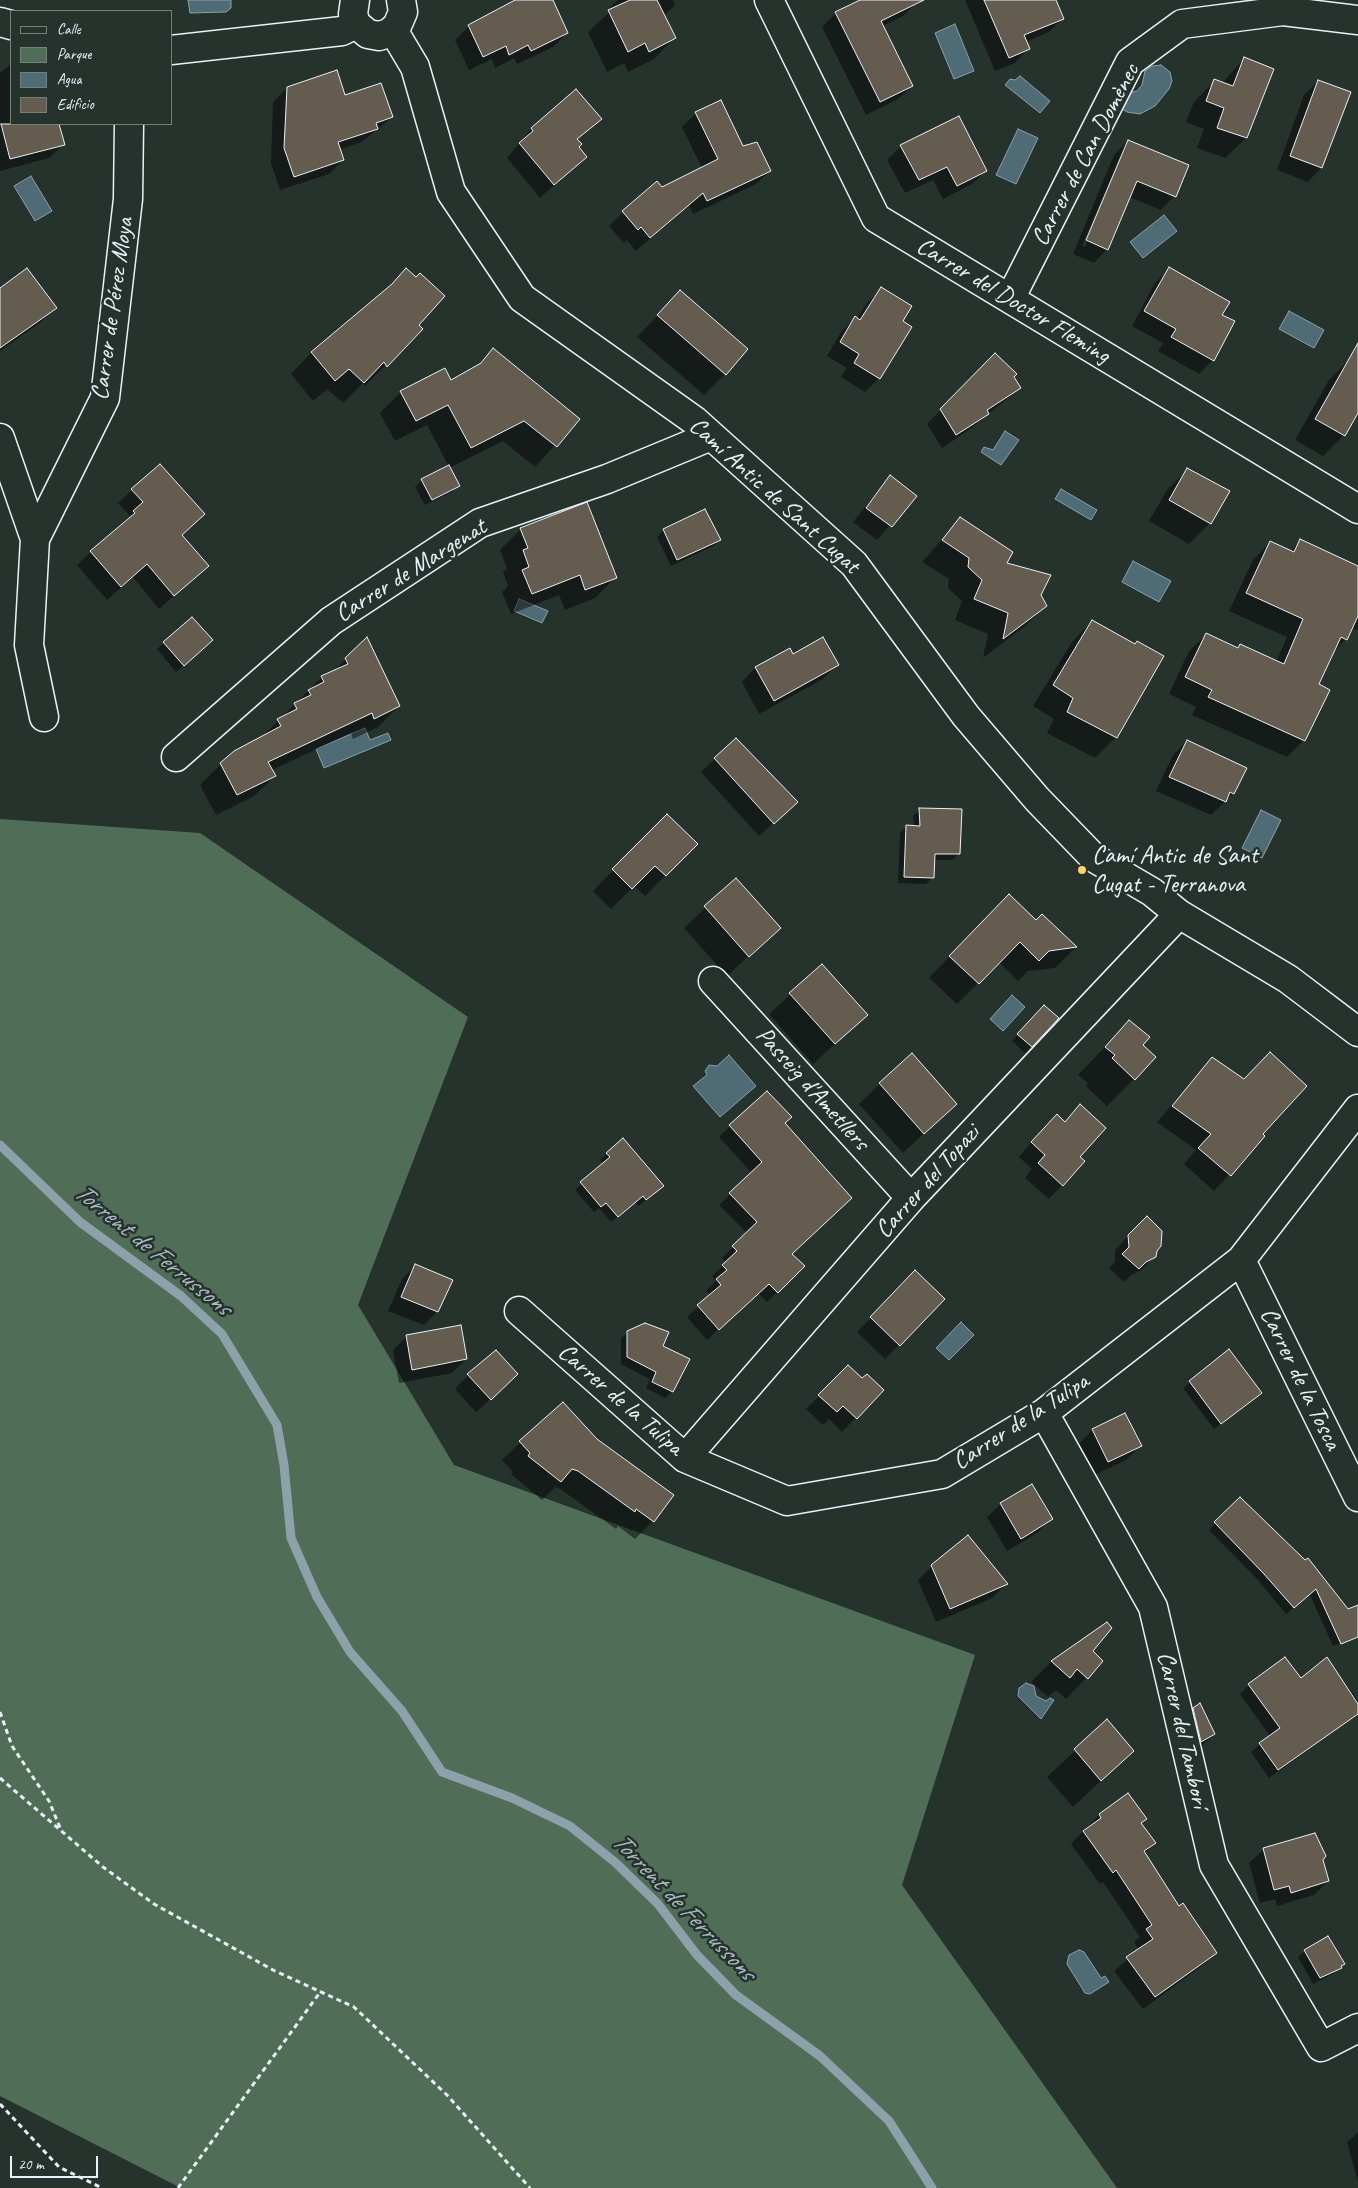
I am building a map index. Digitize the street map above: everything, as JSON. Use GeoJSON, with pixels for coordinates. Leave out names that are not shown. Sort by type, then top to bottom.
{"type":"FeatureCollection","features":[{"type":"Feature","properties":{"kind":"street"},"geometry":{"type":"LineString","coordinates":[[356,12],[364,31],[373,35],[384,35],[393,30],[402,17],[402,0]]}},
{"type":"Feature","properties":{"kind":"street","name":"Carrer del Doctor Fleming"},"geometry":{"type":"LineString","coordinates":[[769,0],[876,218],[1358,509]]}},
{"type":"Feature","properties":{"kind":"street","name":"Carrer de Can Domènec"},"geometry":{"type":"LineString","coordinates":[[1010,299],[1130,62],[1182,24],[1283,11],[1358,20]]}},
{"type":"Feature","properties":{"kind":"street"},"geometry":{"type":"LineString","coordinates":[[172,50],[342,31],[356,12]]}},
{"type":"Feature","properties":{"kind":"street","name":"Camí Antic de Sant Cugat"},"geometry":{"type":"LineString","coordinates":[[393,30],[415,67],[451,192],[522,298],[695,421],[854,564],[966,716],[1037,798],[1094,858],[1152,892],[1179,914],[1288,979],[1358,1032]]}},
{"type":"Feature","properties":{"kind":"street","name":"Carrer de Pérez Moya"},"geometry":{"type":"LineString","coordinates":[[34,539],[105,398],[128,200],[129,125]]}},
{"type":"Feature","properties":{"kind":"street","name":"Carrer de Margenat"},"geometry":{"type":"LineString","coordinates":[[176,756],[331,621],[480,523],[607,479],[710,436]]}},
{"type":"Feature","properties":{"kind":"street"},"geometry":{"type":"LineString","coordinates":[[0,438],[34,539],[29,645],[44,717]]}},
{"type":"Feature","properties":{"kind":"street","name":"Carrer del Topazi"},"geometry":{"type":"LineString","coordinates":[[685,1458],[911,1198],[1179,914]]}},
{"type":"Feature","properties":{"kind":"street","name":"Passeig d'Ametllers"},"geometry":{"type":"LineString","coordinates":[[714,981],[911,1198]]}},
{"type":"Feature","properties":{"kind":"street","name":"Carrer de la Tulipa"},"geometry":{"type":"LineString","coordinates":[[519,1311],[685,1458],[787,1501],[942,1474],[1044,1413],[1241,1260],[1358,1109]]}},
{"type":"Feature","properties":{"kind":"street","name":"Carrer de la Tosca"},"geometry":{"type":"LineString","coordinates":[[1241,1260],[1358,1497]]}},
{"type":"Feature","properties":{"kind":"street","name":"Carrer del Tamborí"},"geometry":{"type":"LineString","coordinates":[[1044,1413],[1153,1607],[1214,1865],[1321,2047],[1358,2028]]}},
{"type":"Feature","properties":{"kind":"path"},"geometry":{"type":"LineString","coordinates":[[0,1712],[12,1746],[48,1800],[62,1831]]}},
{"type":"Feature","properties":{"kind":"path"},"geometry":{"type":"LineString","coordinates":[[0,1778],[103,1867],[154,1904],[273,1970],[354,2007],[447,2096],[530,2188]]}},
{"type":"Feature","properties":{"kind":"path"},"geometry":{"type":"LineString","coordinates":[[178,2188],[321,1991]]}},
{"type":"Feature","properties":{"kind":"path"},"geometry":{"type":"LineString","coordinates":[[0,2104],[59,2166],[102,2188]]}},
{"type":"Feature","properties":{"kind":"green space"},"geometry":{"type":"Polygon","coordinates":[[[0,819],[200,833],[468,1017],[358,1305],[454,1465],[975,1655],[902,1885],[1117,2188],[181,2188],[0,2096],[0,819]]]}},
{"type":"Feature","properties":{"kind":"water"},"geometry":{"type":"Polygon","coordinates":[[[188,0],[231,0],[231,8],[226,12],[190,13],[188,0]]]}},
{"type":"Feature","properties":{"kind":"water"},"geometry":{"type":"Polygon","coordinates":[[[955,24],[974,71],[954,79],[935,33],[955,24]]]}},
{"type":"Feature","properties":{"kind":"water"},"geometry":{"type":"Polygon","coordinates":[[[1161,65],[1170,72],[1172,81],[1169,89],[1155,106],[1140,114],[1127,112],[1119,107],[1129,93],[1137,91],[1142,85],[1145,71],[1152,66],[1161,65]]]}},
{"type":"Feature","properties":{"kind":"water"},"geometry":{"type":"Polygon","coordinates":[[[1020,76],[1050,101],[1040,113],[1005,85],[1010,79],[1015,80],[1020,76]]]}},
{"type":"Feature","properties":{"kind":"water"},"geometry":{"type":"Polygon","coordinates":[[[1018,129],[1038,138],[1016,184],[996,175],[1018,129]]]}},
{"type":"Feature","properties":{"kind":"water"},"geometry":{"type":"Polygon","coordinates":[[[31,176],[52,211],[35,221],[14,186],[31,176]]]}},
{"type":"Feature","properties":{"kind":"water"},"geometry":{"type":"Polygon","coordinates":[[[1164,215],[1177,231],[1143,258],[1130,242],[1164,215]]]}},
{"type":"Feature","properties":{"kind":"water"},"geometry":{"type":"Polygon","coordinates":[[[1289,311],[1324,330],[1314,348],[1279,329],[1289,311]]]}},
{"type":"Feature","properties":{"kind":"water"},"geometry":{"type":"Polygon","coordinates":[[[1005,431],[1019,440],[1001,465],[981,452],[984,447],[993,450],[1005,431]]]}},
{"type":"Feature","properties":{"kind":"water"},"geometry":{"type":"Polygon","coordinates":[[[1061,489],[1097,510],[1091,520],[1055,499],[1061,489]]]}},
{"type":"Feature","properties":{"kind":"water"},"geometry":{"type":"Polygon","coordinates":[[[1133,561],[1171,581],[1159,602],[1122,582],[1133,561]]]}},
{"type":"Feature","properties":{"kind":"water"},"geometry":{"type":"Polygon","coordinates":[[[519,599],[548,611],[542,623],[514,611],[519,599]]]}},
{"type":"Feature","properties":{"kind":"water"},"geometry":{"type":"Polygon","coordinates":[[[365,728],[370,740],[388,733],[391,740],[324,768],[316,749],[365,728]]]}},
{"type":"Feature","properties":{"kind":"water"},"geometry":{"type":"Polygon","coordinates":[[[1261,810],[1281,820],[1262,858],[1242,848],[1261,810]]]}},
{"type":"Feature","properties":{"kind":"water"},"geometry":{"type":"Polygon","coordinates":[[[1012,995],[1025,1007],[1003,1031],[990,1019],[1012,995]]]}},
{"type":"Feature","properties":{"kind":"water"},"geometry":{"type":"Polygon","coordinates":[[[729,1055],[756,1086],[720,1117],[693,1086],[707,1075],[705,1071],[709,1065],[717,1066],[729,1055]]]}},
{"type":"Feature","properties":{"kind":"water"},"geometry":{"type":"Polygon","coordinates":[[[961,1322],[974,1335],[949,1360],[936,1348],[961,1322]]]}},
{"type":"Feature","properties":{"kind":"water"},"geometry":{"type":"Polygon","coordinates":[[[1026,1683],[1034,1686],[1036,1696],[1046,1701],[1050,1698],[1054,1700],[1041,1719],[1018,1696],[1019,1688],[1026,1683]]]}},
{"type":"Feature","properties":{"kind":"water"},"geometry":{"type":"Polygon","coordinates":[[[1079,1950],[1084,1952],[1101,1978],[1105,1976],[1109,1982],[1090,1994],[1085,1993],[1067,1964],[1069,1955],[1079,1950]]]}},
{"type":"Feature","properties":{"kind":"building"},"geometry":{"type":"Polygon","coordinates":[[[515,0],[553,0],[568,33],[531,51],[528,45],[509,55],[506,46],[483,57],[468,25],[515,0]]]}},
{"type":"Feature","properties":{"kind":"building"},"geometry":{"type":"Polygon","coordinates":[[[630,0],[657,0],[676,38],[649,52],[645,43],[628,52],[608,10],[630,0]]]}},
{"type":"Feature","properties":{"kind":"building"},"geometry":{"type":"Polygon","coordinates":[[[860,0],[924,0],[881,21],[913,86],[880,102],[835,12],[860,0]]]}},
{"type":"Feature","properties":{"kind":"building"},"geometry":{"type":"Polygon","coordinates":[[[984,0],[1056,0],[1064,19],[1024,35],[1030,49],[1009,58],[984,0]]]}},
{"type":"Feature","properties":{"kind":"building"},"geometry":{"type":"Polygon","coordinates":[[[1244,57],[1274,69],[1247,138],[1217,128],[1224,108],[1206,101],[1214,79],[1233,86],[1244,57]]]}},
{"type":"Feature","properties":{"kind":"building"},"geometry":{"type":"Polygon","coordinates":[[[337,70],[345,95],[381,83],[393,117],[376,123],[378,129],[338,142],[344,160],[294,177],[284,148],[287,87],[337,70]]]}},
{"type":"Feature","properties":{"kind":"building"},"geometry":{"type":"Polygon","coordinates":[[[1318,80],[1351,92],[1322,168],[1290,156],[1318,80]]]}},
{"type":"Feature","properties":{"kind":"building"},"geometry":{"type":"Polygon","coordinates":[[[576,89],[602,119],[577,139],[582,144],[579,147],[587,157],[554,185],[519,143],[533,131],[531,128],[576,89]]]}},
{"type":"Feature","properties":{"kind":"building"},"geometry":{"type":"Polygon","coordinates":[[[721,100],[743,146],[757,142],[771,171],[707,201],[703,193],[650,238],[641,227],[638,230],[622,211],[657,181],[662,187],[718,159],[695,112],[721,100]]]}},
{"type":"Feature","properties":{"kind":"building"},"geometry":{"type":"Polygon","coordinates":[[[959,116],[987,171],[957,186],[947,167],[919,180],[900,145],[959,116]]]}},
{"type":"Feature","properties":{"kind":"building"},"geometry":{"type":"Polygon","coordinates":[[[1,124],[59,125],[65,145],[10,159],[1,124]]]}},
{"type":"Feature","properties":{"kind":"building"},"geometry":{"type":"Polygon","coordinates":[[[1128,140],[1189,165],[1176,197],[1137,181],[1108,250],[1086,240],[1128,140]]]}},
{"type":"Feature","properties":{"kind":"building"},"geometry":{"type":"Polygon","coordinates":[[[1169,267],[1230,302],[1222,315],[1235,321],[1214,361],[1171,337],[1176,329],[1144,311],[1169,267]]]}},
{"type":"Feature","properties":{"kind":"building"},"geometry":{"type":"Polygon","coordinates":[[[27,268],[57,308],[0,348],[0,288],[27,268]]]}},
{"type":"Feature","properties":{"kind":"building"},"geometry":{"type":"Polygon","coordinates":[[[406,268],[416,277],[420,273],[445,296],[419,325],[423,329],[387,367],[384,362],[364,383],[349,369],[335,381],[311,352],[392,284],[406,268]]]}},
{"type":"Feature","properties":{"kind":"building"},"geometry":{"type":"Polygon","coordinates":[[[881,287],[912,306],[903,321],[912,327],[880,379],[854,363],[859,354],[840,342],[855,316],[860,320],[881,287]]]}},
{"type":"Feature","properties":{"kind":"building"},"geometry":{"type":"Polygon","coordinates":[[[680,290],[748,349],[726,375],[657,315],[680,290]]]}},
{"type":"Feature","properties":{"kind":"building"},"geometry":{"type":"Polygon","coordinates":[[[1358,343],[1358,413],[1345,436],[1315,419],[1358,343]]]}},
{"type":"Feature","properties":{"kind":"building"},"geometry":{"type":"Polygon","coordinates":[[[493,348],[580,419],[557,447],[524,421],[471,448],[448,405],[416,421],[400,391],[445,368],[451,380],[481,363],[493,348]]]}},
{"type":"Feature","properties":{"kind":"building"},"geometry":{"type":"Polygon","coordinates":[[[995,353],[1017,374],[1014,377],[1021,388],[987,410],[989,414],[956,435],[940,409],[995,353]]]}},
{"type":"Feature","properties":{"kind":"building"},"geometry":{"type":"Polygon","coordinates":[[[160,464],[205,514],[182,535],[209,566],[174,596],[147,564],[121,587],[90,551],[135,513],[133,511],[143,502],[131,489],[160,464]]]}},
{"type":"Feature","properties":{"kind":"building"},"geometry":{"type":"Polygon","coordinates":[[[449,465],[460,486],[432,500],[421,479],[449,465]]]}},
{"type":"Feature","properties":{"kind":"building"},"geometry":{"type":"Polygon","coordinates":[[[1187,468],[1230,491],[1211,524],[1169,500],[1187,468]]]}},
{"type":"Feature","properties":{"kind":"building"},"geometry":{"type":"Polygon","coordinates":[[[890,475],[917,496],[892,527],[866,508],[890,475]]]}},
{"type":"Feature","properties":{"kind":"building"},"geometry":{"type":"Polygon","coordinates":[[[587,502],[617,578],[585,590],[580,575],[532,594],[522,570],[529,567],[523,550],[528,548],[520,528],[587,502]]]}},
{"type":"Feature","properties":{"kind":"building"},"geometry":{"type":"Polygon","coordinates":[[[705,509],[721,540],[677,560],[663,529],[705,509]]]}},
{"type":"Feature","properties":{"kind":"building"},"geometry":{"type":"Polygon","coordinates":[[[960,517],[1013,552],[1007,563],[1051,575],[1041,595],[1047,606],[1003,639],[1008,613],[974,599],[982,580],[968,567],[969,558],[942,540],[960,517]]]}},
{"type":"Feature","properties":{"kind":"building"},"geometry":{"type":"Polygon","coordinates":[[[1300,539],[1358,566],[1358,616],[1347,640],[1341,637],[1319,684],[1330,690],[1305,741],[1208,697],[1212,690],[1185,677],[1206,633],[1238,648],[1240,644],[1284,664],[1303,619],[1246,593],[1270,541],[1294,552],[1300,539]]]}},
{"type":"Feature","properties":{"kind":"building"},"geometry":{"type":"Polygon","coordinates":[[[192,617],[213,640],[184,666],[163,642],[192,617]]]}},
{"type":"Feature","properties":{"kind":"building"},"geometry":{"type":"Polygon","coordinates":[[[1092,620],[1135,644],[1137,641],[1164,656],[1117,738],[1067,712],[1073,698],[1053,685],[1092,620]]]}},
{"type":"Feature","properties":{"kind":"building"},"geometry":{"type":"Polygon","coordinates":[[[367,637],[400,706],[374,719],[372,713],[268,762],[276,776],[237,795],[220,763],[234,751],[281,726],[277,719],[297,709],[294,703],[311,695],[308,690],[324,682],[321,676],[348,664],[345,658],[367,637]]]}},
{"type":"Feature","properties":{"kind":"building"},"geometry":{"type":"Polygon","coordinates":[[[823,637],[839,665],[774,701],[755,667],[790,648],[793,654],[823,637]]]}},
{"type":"Feature","properties":{"kind":"building"},"geometry":{"type":"Polygon","coordinates":[[[736,738],[798,802],[774,824],[714,758],[736,738]]]}},
{"type":"Feature","properties":{"kind":"building"},"geometry":{"type":"Polygon","coordinates":[[[1187,740],[1247,768],[1234,794],[1230,792],[1226,802],[1169,777],[1187,740]]]}},
{"type":"Feature","properties":{"kind":"building"},"geometry":{"type":"Polygon","coordinates":[[[919,808],[962,809],[960,854],[935,854],[934,878],[904,877],[906,825],[920,826],[919,808]]]}},
{"type":"Feature","properties":{"kind":"building"},"geometry":{"type":"Polygon","coordinates":[[[667,814],[698,844],[666,876],[655,866],[632,889],[612,869],[667,814]]]}},
{"type":"Feature","properties":{"kind":"building"},"geometry":{"type":"Polygon","coordinates":[[[736,878],[781,928],[749,957],[704,906],[736,878]]]}},
{"type":"Feature","properties":{"kind":"building"},"geometry":{"type":"Polygon","coordinates":[[[1009,894],[1036,920],[1042,914],[1077,947],[1049,951],[1039,961],[1020,942],[979,984],[949,956],[1009,894]]]}},
{"type":"Feature","properties":{"kind":"building"},"geometry":{"type":"Polygon","coordinates":[[[822,964],[868,1015],[835,1044],[789,993],[822,964]]]}},
{"type":"Feature","properties":{"kind":"building"},"geometry":{"type":"Polygon","coordinates":[[[1044,1005],[1059,1018],[1032,1047],[1017,1034],[1044,1005]]]}},
{"type":"Feature","properties":{"kind":"building"},"geometry":{"type":"Polygon","coordinates":[[[1129,1020],[1150,1037],[1143,1045],[1156,1057],[1135,1080],[1112,1058],[1115,1055],[1105,1047],[1129,1020]]]}},
{"type":"Feature","properties":{"kind":"building"},"geometry":{"type":"Polygon","coordinates":[[[1270,1052],[1307,1086],[1263,1134],[1265,1136],[1231,1176],[1198,1148],[1211,1134],[1172,1106],[1212,1057],[1244,1079],[1270,1052]]]}},
{"type":"Feature","properties":{"kind":"building"},"geometry":{"type":"Polygon","coordinates":[[[912,1053],[957,1104],[924,1134],[879,1083],[912,1053]]]}},
{"type":"Feature","properties":{"kind":"building"},"geometry":{"type":"Polygon","coordinates":[[[767,1091],[792,1117],[785,1123],[852,1198],[792,1254],[805,1266],[778,1293],[769,1284],[719,1330],[697,1305],[721,1285],[716,1279],[727,1270],[722,1265],[737,1251],[732,1246],[757,1222],[729,1193],[762,1162],[729,1125],[767,1091]]]}},
{"type":"Feature","properties":{"kind":"building"},"geometry":{"type":"Polygon","coordinates":[[[1080,1104],[1106,1128],[1080,1157],[1085,1161],[1063,1186],[1038,1163],[1045,1155],[1031,1142],[1057,1114],[1065,1122],[1080,1104]]]}},
{"type":"Feature","properties":{"kind":"building"},"geometry":{"type":"Polygon","coordinates":[[[623,1138],[664,1186],[646,1200],[643,1196],[618,1217],[606,1203],[601,1207],[580,1182],[610,1157],[606,1153],[623,1138]]]}},
{"type":"Feature","properties":{"kind":"building"},"geometry":{"type":"Polygon","coordinates":[[[1147,1216],[1162,1231],[1161,1246],[1157,1251],[1156,1257],[1146,1262],[1139,1269],[1122,1254],[1129,1247],[1128,1235],[1147,1216]]]}},
{"type":"Feature","properties":{"kind":"building"},"geometry":{"type":"Polygon","coordinates":[[[415,1264],[453,1280],[438,1312],[401,1297],[415,1264]]]}},
{"type":"Feature","properties":{"kind":"building"},"geometry":{"type":"Polygon","coordinates":[[[915,1270],[945,1299],[900,1346],[870,1317],[915,1270]]]}},
{"type":"Feature","properties":{"kind":"building"},"geometry":{"type":"Polygon","coordinates":[[[645,1323],[669,1332],[663,1346],[690,1359],[673,1392],[652,1382],[656,1372],[627,1357],[627,1331],[645,1323]]]}},
{"type":"Feature","properties":{"kind":"building"},"geometry":{"type":"Polygon","coordinates":[[[461,1325],[467,1359],[412,1370],[406,1335],[461,1325]]]}},
{"type":"Feature","properties":{"kind":"building"},"geometry":{"type":"Polygon","coordinates":[[[1229,1349],[1262,1393],[1221,1424],[1189,1381],[1229,1349]]]}},
{"type":"Feature","properties":{"kind":"building"},"geometry":{"type":"Polygon","coordinates":[[[496,1350],[518,1374],[491,1400],[467,1374],[496,1350]]]}},
{"type":"Feature","properties":{"kind":"building"},"geometry":{"type":"Polygon","coordinates":[[[848,1365],[862,1378],[867,1374],[884,1390],[857,1419],[843,1406],[837,1412],[818,1395],[848,1365]]]}},
{"type":"Feature","properties":{"kind":"building"},"geometry":{"type":"Polygon","coordinates":[[[563,1402],[597,1439],[674,1495],[654,1522],[636,1509],[635,1512],[578,1471],[572,1469],[561,1482],[528,1456],[530,1453],[519,1441],[563,1402]]]}},
{"type":"Feature","properties":{"kind":"building"},"geometry":{"type":"Polygon","coordinates":[[[1125,1413],[1142,1446],[1108,1462],[1092,1429],[1125,1413]]]}},
{"type":"Feature","properties":{"kind":"building"},"geometry":{"type":"Polygon","coordinates":[[[1032,1484],[1053,1519],[1021,1539],[1000,1503],[1032,1484]]]}},
{"type":"Feature","properties":{"kind":"building"},"geometry":{"type":"Polygon","coordinates":[[[1240,1497],[1305,1560],[1308,1558],[1348,1609],[1358,1605],[1358,1637],[1341,1644],[1316,1589],[1294,1608],[1214,1522],[1240,1497]]]}},
{"type":"Feature","properties":{"kind":"building"},"geometry":{"type":"Polygon","coordinates":[[[968,1535],[1008,1584],[950,1609],[931,1565],[968,1535]]]}},
{"type":"Feature","properties":{"kind":"building"},"geometry":{"type":"Polygon","coordinates":[[[1107,1622],[1112,1628],[1093,1651],[1103,1661],[1088,1679],[1077,1669],[1070,1678],[1051,1661],[1107,1622]]]}},
{"type":"Feature","properties":{"kind":"building"},"geometry":{"type":"Polygon","coordinates":[[[1285,1657],[1301,1678],[1327,1657],[1358,1704],[1358,1714],[1278,1770],[1259,1743],[1280,1728],[1248,1684],[1285,1657]]]}},
{"type":"Feature","properties":{"kind":"building"},"geometry":{"type":"Polygon","coordinates":[[[1200,1703],[1215,1734],[1201,1742],[1193,1708],[1200,1703]]]}},
{"type":"Feature","properties":{"kind":"building"},"geometry":{"type":"Polygon","coordinates":[[[1107,1719],[1134,1751],[1101,1781],[1074,1749],[1107,1719]]]}},
{"type":"Feature","properties":{"kind":"building"},"geometry":{"type":"Polygon","coordinates":[[[1128,1793],[1147,1819],[1141,1823],[1156,1843],[1144,1851],[1179,1906],[1183,1903],[1217,1953],[1155,1997],[1126,1957],[1153,1939],[1146,1929],[1152,1925],[1116,1870],[1113,1873],[1083,1831],[1101,1818],[1099,1814],[1128,1793]]]}},
{"type":"Feature","properties":{"kind":"building"},"geometry":{"type":"Polygon","coordinates":[[[1315,1833],[1326,1856],[1323,1860],[1329,1881],[1291,1893],[1289,1886],[1274,1890],[1263,1848],[1315,1833]]]}},
{"type":"Feature","properties":{"kind":"building"},"geometry":{"type":"Polygon","coordinates":[[[1328,1936],[1345,1964],[1341,1966],[1342,1968],[1320,1978],[1304,1950],[1328,1936]]]}},
{"type":"Feature","properties":{"kind":"waterway","name":"Torrent de Ferrussons"},"geometry":{"type":"LineString","coordinates":[[0,1145],[80,1222],[181,1296],[222,1334],[277,1425],[284,1465],[291,1538],[317,1597],[350,1652],[402,1711],[442,1772],[512,1798],[570,1826],[616,1863],[658,1904],[697,1955],[736,1995],[820,2056],[889,2121],[932,2188]]}},
{"type":"Feature","properties":{"kind":"place","name":"Camí Antic de Sant Cugat - Terranova"},"geometry":{"type":"Point","coordinates":[1082,870]}}]}
